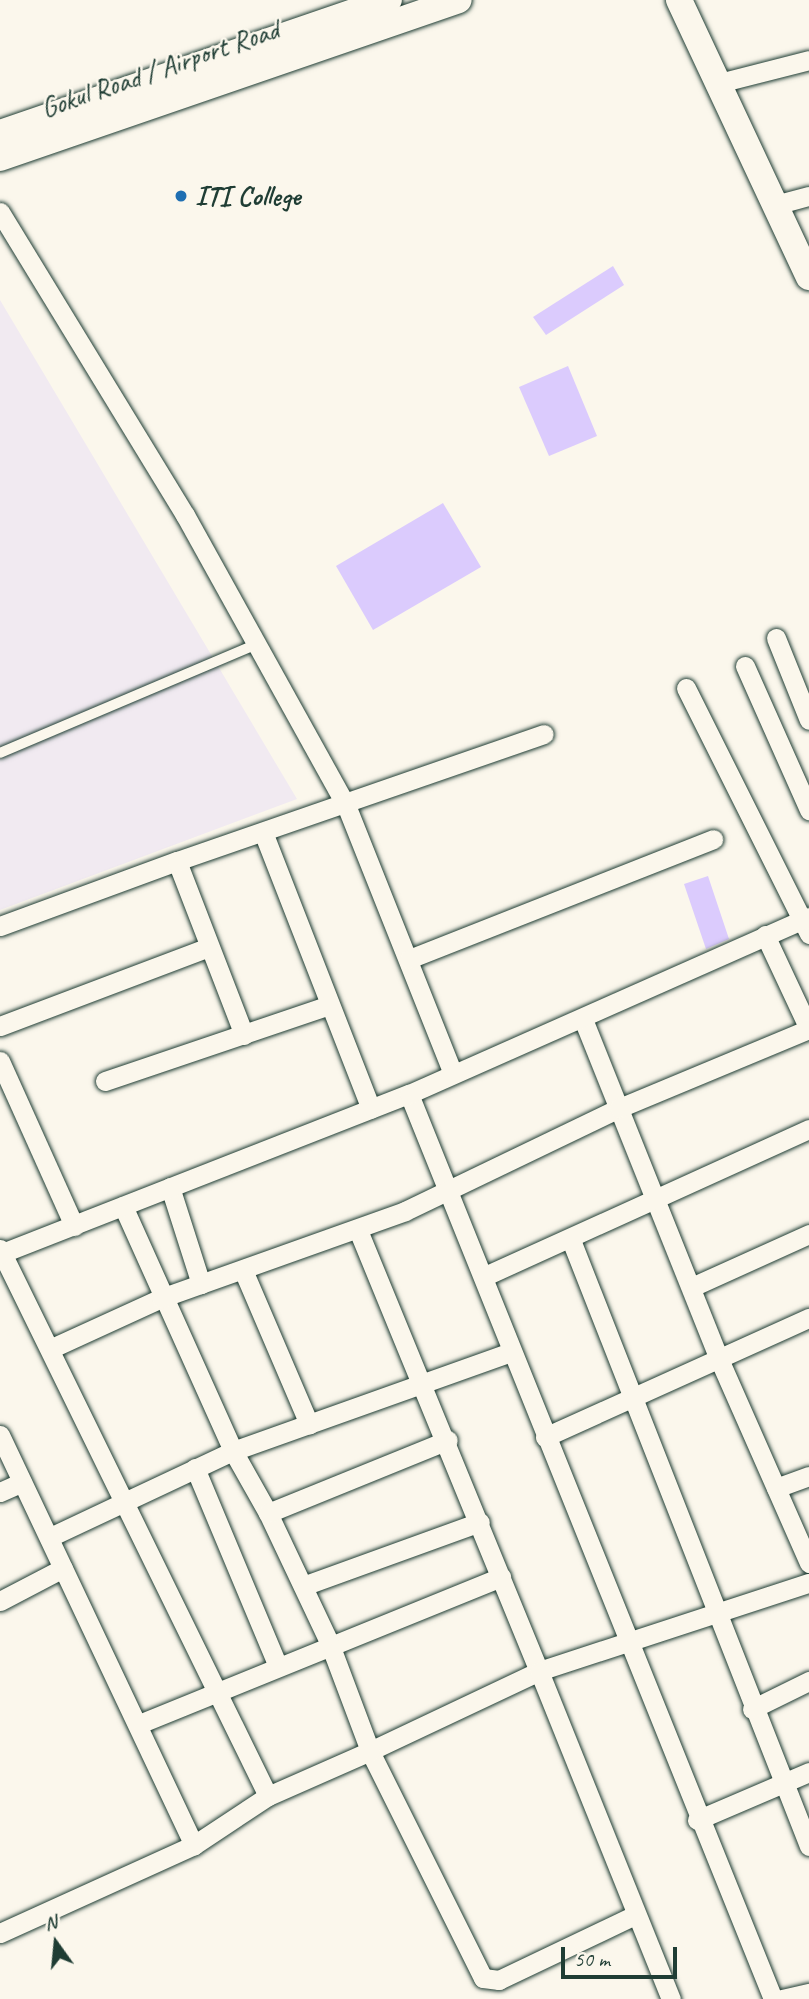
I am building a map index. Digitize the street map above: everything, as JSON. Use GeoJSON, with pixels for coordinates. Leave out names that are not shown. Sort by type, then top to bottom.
{"type":"FeatureCollection","features":[{"type":"Feature","properties":{"kind":"main road","name":"Gokul Road / Airport Road"},"geometry":{"type":"LineString","coordinates":[[0,133],[389,0]]}},
{"type":"Feature","properties":{"kind":"main road","name":"Gokul Road / Airport Road"},"geometry":{"type":"LineString","coordinates":[[0,158],[459,0]]}},
{"type":"Feature","properties":{"kind":"main road"},"geometry":{"type":"LineString","coordinates":[[679,0],[715,84],[809,277]]}},
{"type":"Feature","properties":{"kind":"street"},"geometry":{"type":"LineString","coordinates":[[715,84],[809,60]]}},
{"type":"Feature","properties":{"kind":"street"},"geometry":{"type":"LineString","coordinates":[[775,205],[809,195]]}},
{"type":"Feature","properties":{"kind":"street"},"geometry":{"type":"LineString","coordinates":[[0,212],[257,644],[346,805],[453,1074]]}},
{"type":"Feature","properties":{"kind":"street"},"geometry":{"type":"LineString","coordinates":[[776,638],[809,720]]}},
{"type":"Feature","properties":{"kind":"street"},"geometry":{"type":"LineString","coordinates":[[745,666],[809,810]]}},
{"type":"Feature","properties":{"kind":"street"},"geometry":{"type":"LineString","coordinates":[[268,1796],[52,1348],[1,1252],[74,1226],[409,1094],[583,1019],[765,935],[807,924],[687,688]]}},
{"type":"Feature","properties":{"kind":"street"},"geometry":{"type":"LineString","coordinates":[[0,926],[177,861],[346,805],[544,734]]}},
{"type":"Feature","properties":{"kind":"street"},"geometry":{"type":"LineString","coordinates":[[263,832],[371,1109]]}},
{"type":"Feature","properties":{"kind":"street"},"geometry":{"type":"LineString","coordinates":[[409,959],[713,839]]}},
{"type":"Feature","properties":{"kind":"street"},"geometry":{"type":"LineString","coordinates":[[177,861],[244,1035]]}},
{"type":"Feature","properties":{"kind":"street"},"geometry":{"type":"LineString","coordinates":[[52,1348],[161,1298],[358,1230],[451,1189],[619,1108],[809,1029],[765,935]]}},
{"type":"Feature","properties":{"kind":"street"},"geometry":{"type":"LineString","coordinates":[[0,1026],[209,947]]}},
{"type":"Feature","properties":{"kind":"street"},"geometry":{"type":"LineString","coordinates":[[105,1081],[329,1005]]}},
{"type":"Feature","properties":{"kind":"street"},"geometry":{"type":"LineString","coordinates":[[583,1019],[654,1197],[694,1286],[719,1359],[809,1563]]}},
{"type":"Feature","properties":{"kind":"street"},"geometry":{"type":"LineString","coordinates":[[0,1061],[74,1226]]}},
{"type":"Feature","properties":{"kind":"street"},"geometry":{"type":"LineString","coordinates":[[409,1094],[451,1189],[485,1276],[510,1352],[634,1641],[697,1820],[783,1999],[809,1993]]}},
{"type":"Feature","properties":{"kind":"street"},"geometry":{"type":"LineString","coordinates":[[485,1276],[571,1240],[654,1197],[809,1129]]}},
{"type":"Feature","properties":{"kind":"street"},"geometry":{"type":"LineString","coordinates":[[170,1187],[201,1284]]}},
{"type":"Feature","properties":{"kind":"street"},"geometry":{"type":"LineString","coordinates":[[123,1206],[161,1298],[233,1451],[268,1513],[329,1642],[370,1751],[483,1978],[499,1980],[635,1915]]}},
{"type":"Feature","properties":{"kind":"street"},"geometry":{"type":"LineString","coordinates":[[358,1230],[448,1440],[635,1915],[671,1999]]}},
{"type":"Feature","properties":{"kind":"street"},"geometry":{"type":"LineString","coordinates":[[694,1286],[809,1234]]}},
{"type":"Feature","properties":{"kind":"street"},"geometry":{"type":"LineString","coordinates":[[571,1240],[719,1613],[752,1709],[809,1846]]}},
{"type":"Feature","properties":{"kind":"street"},"geometry":{"type":"LineString","coordinates":[[243,1270],[309,1424]]}},
{"type":"Feature","properties":{"kind":"street"},"geometry":{"type":"LineString","coordinates":[[545,1437],[635,1399],[809,1318]]}},
{"type":"Feature","properties":{"kind":"street"},"geometry":{"type":"LineString","coordinates":[[50,1537],[125,1499],[233,1451],[422,1379],[510,1352]]}},
{"type":"Feature","properties":{"kind":"street"},"geometry":{"type":"LineString","coordinates":[[0,1435],[194,1844]]}},
{"type":"Feature","properties":{"kind":"street"},"geometry":{"type":"LineString","coordinates":[[268,1513],[448,1440]]}},
{"type":"Feature","properties":{"kind":"street"},"geometry":{"type":"LineString","coordinates":[[195,1468],[278,1666]]}},
{"type":"Feature","properties":{"kind":"street"},"geometry":{"type":"LineString","coordinates":[[776,1488],[809,1476]]}},
{"type":"Feature","properties":{"kind":"street"},"geometry":{"type":"LineString","coordinates":[[0,1492],[22,1482]]}},
{"type":"Feature","properties":{"kind":"street"},"geometry":{"type":"LineString","coordinates":[[303,1586],[480,1522]]}},
{"type":"Feature","properties":{"kind":"street"},"geometry":{"type":"LineString","coordinates":[[0,1601],[63,1568]]}},
{"type":"Feature","properties":{"kind":"street"},"geometry":{"type":"LineString","coordinates":[[139,1724],[217,1693],[329,1642],[501,1577]]}},
{"type":"Feature","properties":{"kind":"street"},"geometry":{"type":"LineString","coordinates":[[0,1933],[194,1844],[268,1796],[539,1671],[809,1583]]}},
{"type":"Feature","properties":{"kind":"street"},"geometry":{"type":"LineString","coordinates":[[752,1709],[809,1681]]}},
{"type":"Feature","properties":{"kind":"street"},"geometry":{"type":"LineString","coordinates":[[697,1820],[809,1772]]}},
{"type":"Feature","properties":{"kind":"lane"},"geometry":{"type":"LineString","coordinates":[[0,752],[257,644]]}},
{"type":"Feature","properties":{"kind":"shaded area"},"geometry":{"type":"Polygon","coordinates":[[[0,300],[297,799],[0,910],[0,300]]]}},
{"type":"Feature","properties":{"kind":"building"},"geometry":{"type":"Polygon","coordinates":[[[613,266],[624,285],[546,335],[533,317],[613,266]]]}},
{"type":"Feature","properties":{"kind":"building"},"geometry":{"type":"Polygon","coordinates":[[[568,366],[597,436],[549,456],[519,387],[568,366]]]}},
{"type":"Feature","properties":{"kind":"building"},"geometry":{"type":"Polygon","coordinates":[[[443,503],[481,567],[373,630],[336,566],[443,503]]]}},
{"type":"Feature","properties":{"kind":"building"},"geometry":{"type":"Polygon","coordinates":[[[708,876],[729,939],[706,949],[684,884],[708,876]]]}},
{"type":"Feature","properties":{"kind":"place","name":"ITI College"},"geometry":{"type":"Point","coordinates":[181,196]}}]}
